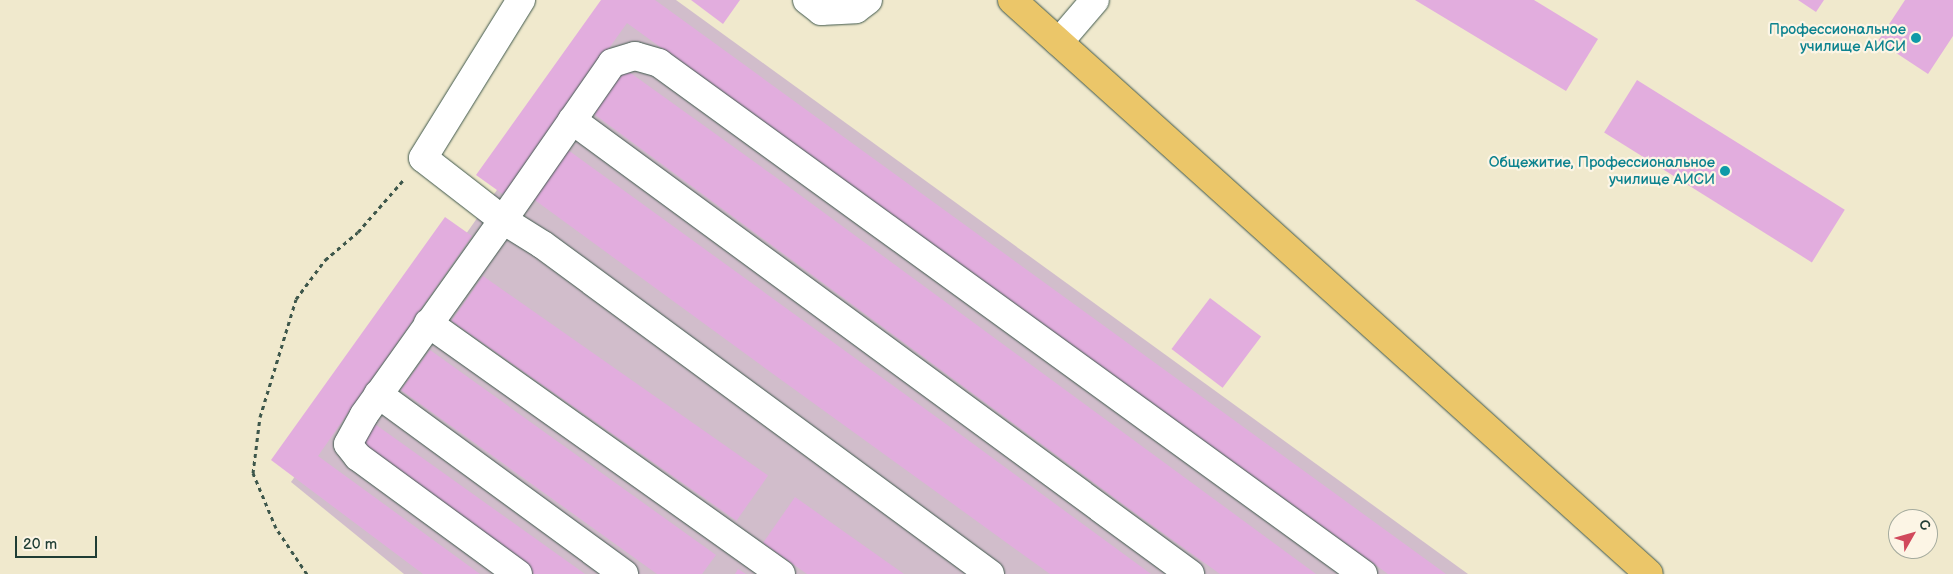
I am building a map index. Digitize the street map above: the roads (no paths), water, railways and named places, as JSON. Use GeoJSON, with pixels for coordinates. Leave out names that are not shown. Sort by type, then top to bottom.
{"type":"FeatureCollection","features":[{"type":"Feature","properties":{"kind":"main road"},"geometry":{"type":"LineString","coordinates":[[1012,0],[1649,574]]}},
{"type":"Feature","properties":{"kind":"lane"},"geometry":{"type":"LineString","coordinates":[[522,0],[423,158],[503,220],[543,246],[990,574]]}},
{"type":"Feature","properties":{"kind":"lane"},"geometry":{"type":"LineString","coordinates":[[807,0],[821,11],[856,9],[868,0]]}},
{"type":"Feature","properties":{"kind":"lane"},"geometry":{"type":"LineString","coordinates":[[1059,42],[1094,0]]}},
{"type":"Feature","properties":{"kind":"lane"},"geometry":{"type":"LineString","coordinates":[[518,574],[350,449],[351,434],[428,323],[503,220],[612,62],[635,56],[659,63],[1363,574]]}},
{"type":"Feature","properties":{"kind":"lane"},"geometry":{"type":"LineString","coordinates":[[572,120],[1190,574]]}},
{"type":"Feature","properties":{"kind":"lane"},"geometry":{"type":"LineString","coordinates":[[428,323],[781,574]]}},
{"type":"Feature","properties":{"kind":"lane"},"geometry":{"type":"LineString","coordinates":[[378,394],[624,574]]}},
{"type":"Feature","properties":{"kind":"place","name":"Профессиональное училище АИСИ"},"geometry":{"type":"Point","coordinates":[1916,38]}},
{"type":"Feature","properties":{"kind":"place","name":"Общежитие, Профессиональное училище АИСИ"},"geometry":{"type":"Point","coordinates":[1725,171]}}]}
